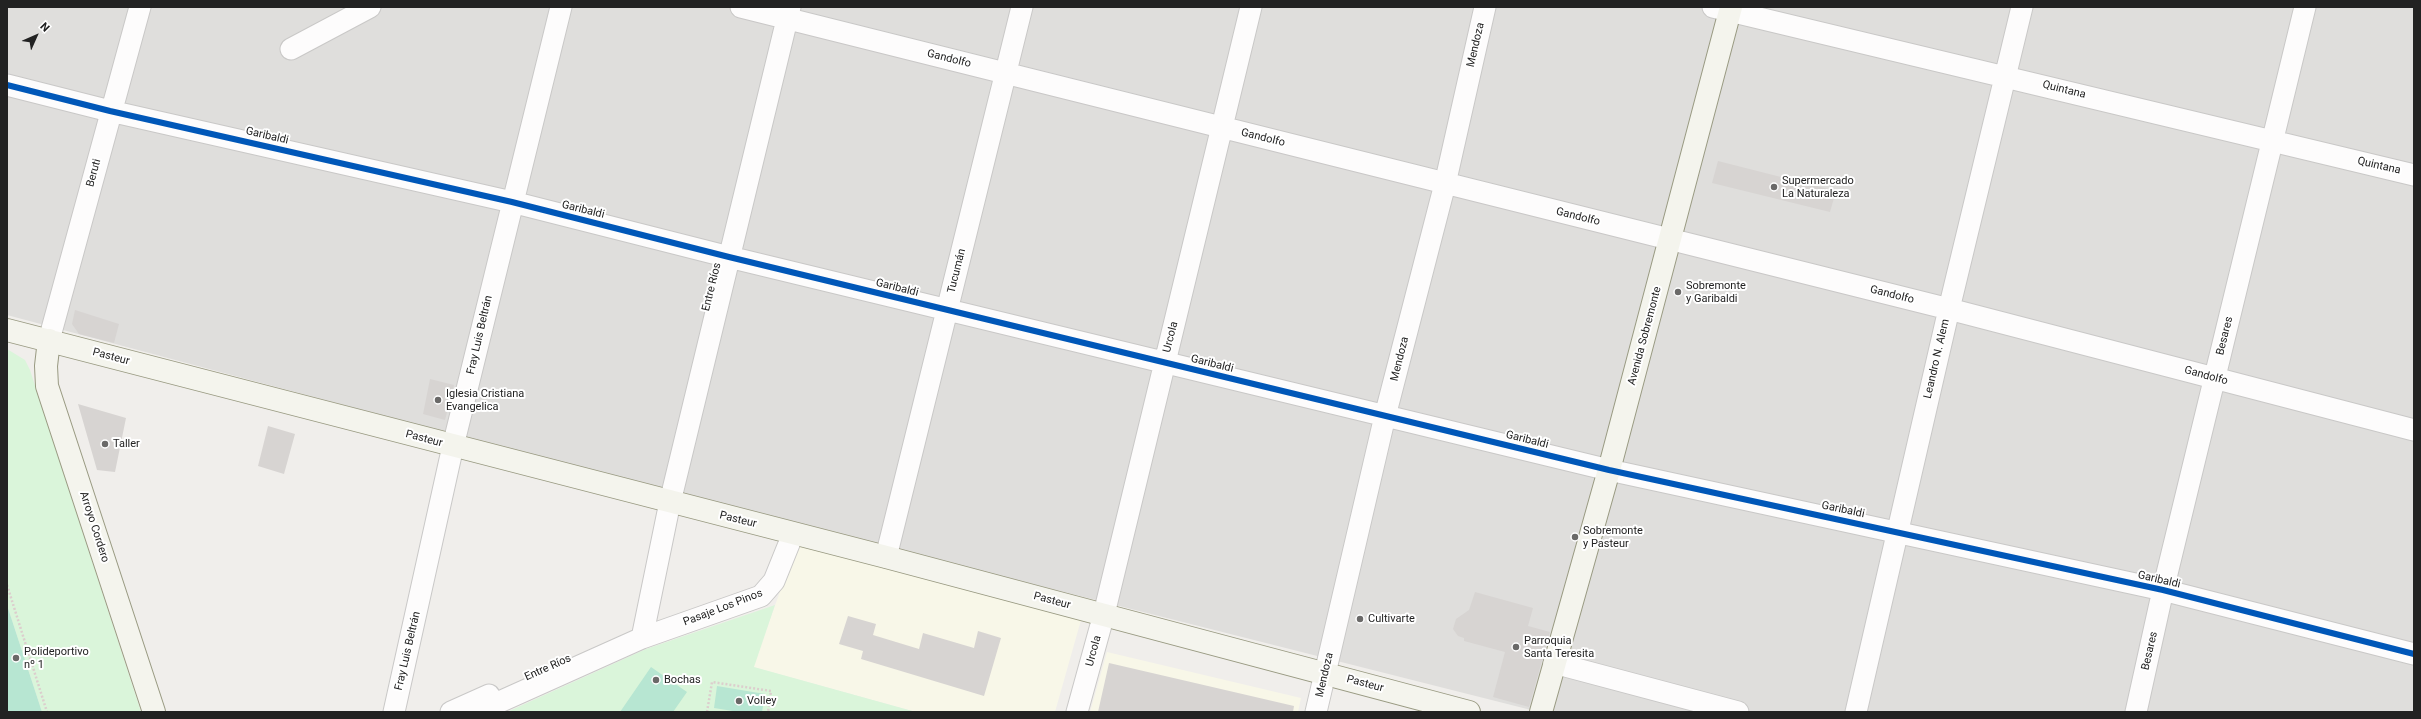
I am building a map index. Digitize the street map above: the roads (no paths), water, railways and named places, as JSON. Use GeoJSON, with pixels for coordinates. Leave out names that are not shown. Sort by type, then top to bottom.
{"type":"FeatureCollection","features":[{"type":"Feature","properties":{"kind":"street","name":"Beruti"},"geometry":{"type":"LineString","coordinates":[[49,340],[110,111],[140,7]]}},
{"type":"Feature","properties":{"kind":"street"},"geometry":{"type":"LineString","coordinates":[[291,49],[370,7]]}},
{"type":"Feature","properties":{"kind":"street","name":"Fray Luis Beltrán"},"geometry":{"type":"LineString","coordinates":[[394,712],[454,446],[512,202],[561,7]]}},
{"type":"Feature","properties":{"kind":"street","name":"Gandolfo"},"geometry":{"type":"LineString","coordinates":[[741,7],[789,13],[1006,74],[1949,309],[2414,430]]}},
{"type":"Feature","properties":{"kind":"street","name":"Tucumán"},"geometry":{"type":"LineString","coordinates":[[886,557],[1022,7]]}},
{"type":"Feature","properties":{"kind":"street","name":"Urcola"},"geometry":{"type":"LineString","coordinates":[[1077,712],[1104,614],[1251,7]]}},
{"type":"Feature","properties":{"kind":"street","name":"Mendoza"},"geometry":{"type":"LineString","coordinates":[[1316,712],[1385,416],[1445,184],[1485,7]]}},
{"type":"Feature","properties":{"kind":"street","name":"Leandro N. Alem"},"geometry":{"type":"LineString","coordinates":[[1856,712],[1949,309],[2022,7]]}},
{"type":"Feature","properties":{"kind":"street","name":"Besares"},"geometry":{"type":"LineString","coordinates":[[2136,712],[2163,590],[2305,7]]}},
{"type":"Feature","properties":{"kind":"street","name":"Quintana"},"geometry":{"type":"LineString","coordinates":[[1725,8],[2414,175]]}},
{"type":"Feature","properties":{"kind":"street","name":"Avenida Sobremonte"},"geometry":{"type":"LineString","coordinates":[[1541,712],[1609,470],[1670,240],[1725,8]]}},
{"type":"Feature","properties":{"kind":"street","name":"Entre Ríos"},"geometry":{"type":"LineString","coordinates":[[644,631],[670,502],[789,13]]}},
{"type":"Feature","properties":{"kind":"street","name":"Garibaldi"},"geometry":{"type":"LineString","coordinates":[[7,85],[110,111],[512,202],[729,258],[1609,470],[2163,590],[2414,654]]}},
{"type":"Feature","properties":{"kind":"street","name":"Pasteur"},"geometry":{"type":"LineString","coordinates":[[7,330],[886,557],[1469,712]]}},
{"type":"Feature","properties":{"kind":"street","name":"Arroyo Cordero"},"geometry":{"type":"LineString","coordinates":[[49,340],[46,366],[47,386],[154,712]]}},
{"type":"Feature","properties":{"kind":"street","name":"Pasaje Los Pinos"},"geometry":{"type":"LineString","coordinates":[[644,631],[760,596],[774,581],[793,534]]}},
{"type":"Feature","properties":{"kind":"street","name":"Entre Ríos"},"geometry":{"type":"LineString","coordinates":[[451,712],[644,631]]}},
{"type":"Feature","properties":{"kind":"street","name":"Entre Ríos"},"geometry":{"type":"LineString","coordinates":[[477,712],[644,631]]}},
{"type":"Feature","properties":{"kind":"street"},"geometry":{"type":"LineString","coordinates":[[1554,663],[1738,712]]}},
{"type":"Feature","properties":{"kind":"place","name":"Supermercado La Naturaleza"},"geometry":{"type":"Point","coordinates":[1774,187]}},
{"type":"Feature","properties":{"kind":"place","name":"Sobremonte y Garibaldi"},"geometry":{"type":"Point","coordinates":[1678,292]}},
{"type":"Feature","properties":{"kind":"place","name":"Iglesia Cristiana Evangelica"},"geometry":{"type":"Point","coordinates":[438,400]}},
{"type":"Feature","properties":{"kind":"place","name":"Taller"},"geometry":{"type":"Point","coordinates":[105,444]}},
{"type":"Feature","properties":{"kind":"place","name":"Sobremonte y Pasteur"},"geometry":{"type":"Point","coordinates":[1575,537]}},
{"type":"Feature","properties":{"kind":"place","name":"Cultivarte"},"geometry":{"type":"Point","coordinates":[1360,619]}},
{"type":"Feature","properties":{"kind":"place","name":"Parroquia Santa Teresita"},"geometry":{"type":"Point","coordinates":[1516,647]}},
{"type":"Feature","properties":{"kind":"place","name":"Polideportivo nº 1"},"geometry":{"type":"Point","coordinates":[16,658]}},
{"type":"Feature","properties":{"kind":"place","name":"Bochas"},"geometry":{"type":"Point","coordinates":[656,680]}},
{"type":"Feature","properties":{"kind":"place","name":"Volley"},"geometry":{"type":"Point","coordinates":[739,701]}}]}
